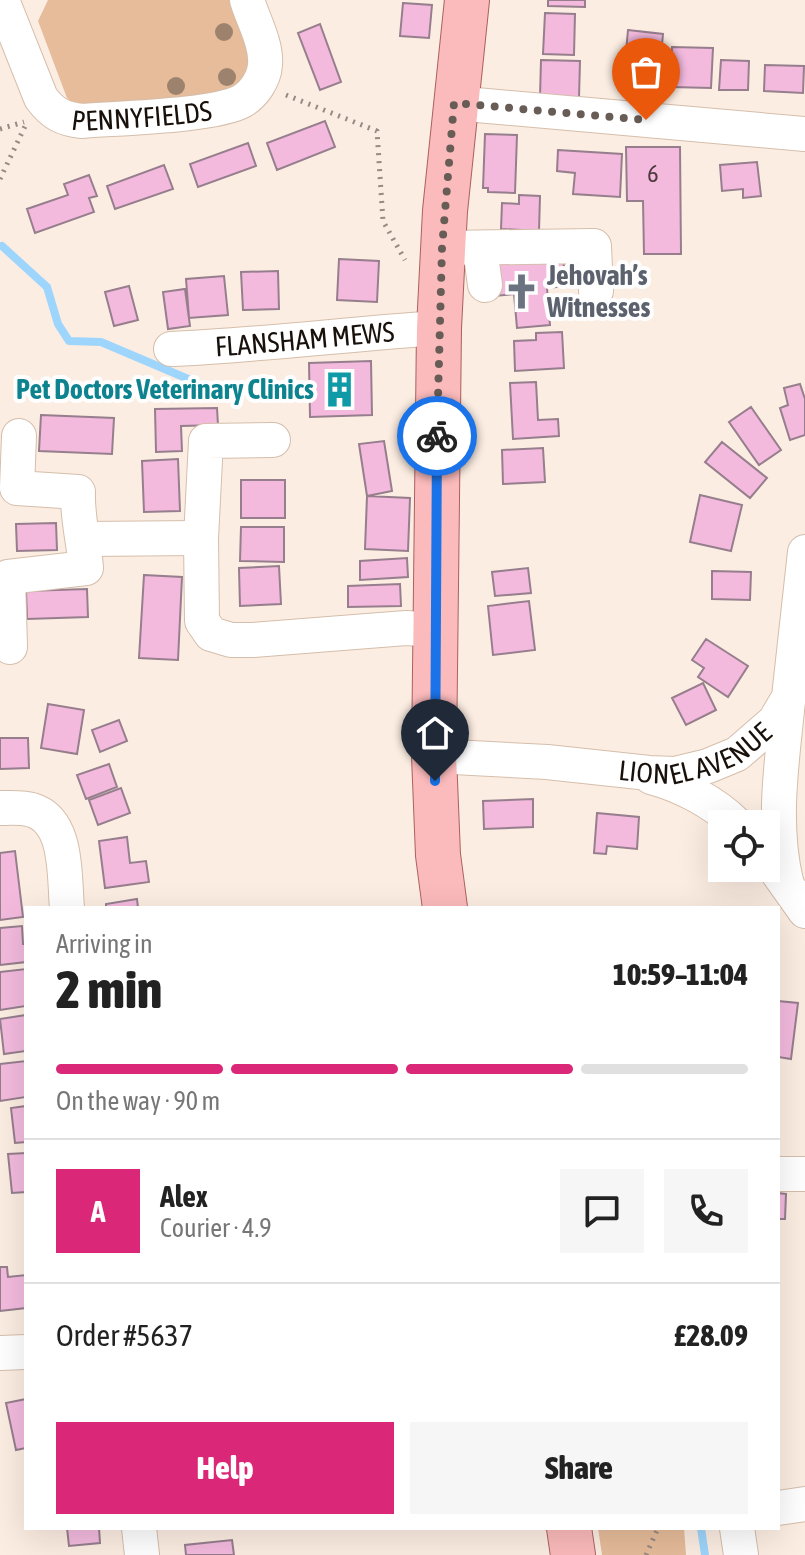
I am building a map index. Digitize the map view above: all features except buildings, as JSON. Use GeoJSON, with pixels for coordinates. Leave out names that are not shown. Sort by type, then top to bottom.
{"type":"FeatureCollection","features":[{"type":"Feature","properties":{"kind":"main road"},"geometry":{"type":"LineString","coordinates":[[445,906],[438,855],[434,756],[439,328],[454,103],[467,0]]}},
{"type":"Feature","properties":{"kind":"main road"},"geometry":{"type":"LineString","coordinates":[[569,1530],[573,1555]]}},
{"type":"Feature","properties":{"kind":"street","name":"PENNYFIELDS"},"geometry":{"type":"LineString","coordinates":[[2,0],[41,98],[51,111],[65,119],[82,121],[231,106],[245,100],[259,84]]}},
{"type":"Feature","properties":{"kind":"street"},"geometry":{"type":"LineString","coordinates":[[247,0],[264,51],[265,65],[259,84]]}},
{"type":"Feature","properties":{"kind":"street"},"geometry":{"type":"LineString","coordinates":[[454,103],[805,134]]}},
{"type":"Feature","properties":{"kind":"street"},"geometry":{"type":"LineString","coordinates":[[442,252],[594,246],[596,291]]}},
{"type":"Feature","properties":{"kind":"street"},"geometry":{"type":"LineString","coordinates":[[442,252],[485,285]]}},
{"type":"Feature","properties":{"kind":"street","name":"FLANSHAM MEWS"},"geometry":{"type":"LineString","coordinates":[[171,349],[243,346],[319,336],[439,328]]}},
{"type":"Feature","properties":{"kind":"street"},"geometry":{"type":"LineString","coordinates":[[10,647],[8,577],[86,568],[84,539],[77,517],[78,492],[17,488],[19,436]]}},
{"type":"Feature","properties":{"kind":"street"},"geometry":{"type":"LineString","coordinates":[[273,440],[206,441],[201,538],[202,621],[211,634],[231,640],[253,640],[406,628],[436,630]]}},
{"type":"Feature","properties":{"kind":"street"},"geometry":{"type":"LineString","coordinates":[[84,539],[201,538]]}},
{"type":"Feature","properties":{"kind":"street","name":"LIONEL AVENUE"},"geometry":{"type":"LineString","coordinates":[[434,756],[547,762],[675,774],[708,766],[737,754],[775,721],[789,697],[805,552]]}},
{"type":"Feature","properties":{"kind":"street"},"geometry":{"type":"LineString","coordinates":[[779,810],[789,697]]}},
{"type":"Feature","properties":{"kind":"street"},"geometry":{"type":"LineString","coordinates":[[620,769],[667,781],[698,796],[717,810]]}},
{"type":"Feature","properties":{"kind":"street"},"geometry":{"type":"LineString","coordinates":[[0,808],[33,810],[48,818],[55,828],[60,842],[67,906]]}},
{"type":"Feature","properties":{"kind":"street"},"geometry":{"type":"LineString","coordinates":[[780,875],[805,911]]}},
{"type":"Feature","properties":{"kind":"street"},"geometry":{"type":"LineString","coordinates":[[780,1174],[805,1174]]}},
{"type":"Feature","properties":{"kind":"street"},"geometry":{"type":"LineString","coordinates":[[0,1353],[24,1352]]}},
{"type":"Feature","properties":{"kind":"street"},"geometry":{"type":"LineString","coordinates":[[780,1508],[805,1504]]}},
{"type":"Feature","properties":{"kind":"street"},"geometry":{"type":"LineString","coordinates":[[139,1530],[142,1555]]}},
{"type":"Feature","properties":{"kind":"street"},"geometry":{"type":"LineString","coordinates":[[737,1530],[741,1555]]}},
{"type":"Feature","properties":{"kind":"path"},"geometry":{"type":"LineString","coordinates":[[259,84],[377,131],[383,221],[442,252]]}},
{"type":"Feature","properties":{"kind":"path"},"geometry":{"type":"LineString","coordinates":[[0,179],[27,121]]}},
{"type":"Feature","properties":{"kind":"path"},"geometry":{"type":"LineString","coordinates":[[646,1555],[657,1530]]}},
{"type":"Feature","properties":{"kind":"shaded area"},"geometry":{"type":"Polygon","coordinates":[[[48,0],[236,0],[255,67],[233,95],[79,108],[67,98],[38,21],[48,0]]]}},
{"type":"Feature","properties":{"kind":"shaded area"},"geometry":{"type":"Polygon","coordinates":[[[598,1530],[684,1530],[686,1555],[602,1555],[598,1530]]]}},
{"type":"Feature","properties":{"kind":"waterway"},"geometry":{"type":"LineString","coordinates":[[2,246],[47,287],[58,324],[69,341],[101,342],[233,398]]}},
{"type":"Feature","properties":{"kind":"waterway"},"geometry":{"type":"LineString","coordinates":[[701,1530],[705,1555]]}},
{"type":"Feature","properties":{"kind":"way so far"},"geometry":{"type":"LineString","coordinates":[[437,436],[442,248],[454,103],[646,120]]}},
{"type":"Feature","properties":{"kind":"place","name":"Jehovah’s Witnesses"},"geometry":{"type":"Point","coordinates":[521,291]}},
{"type":"Feature","properties":{"kind":"place","name":"Pet Doctors Veterinary Clinics"},"geometry":{"type":"Point","coordinates":[340,389]}},
{"type":"Feature","properties":{"kind":"route"},"geometry":{"type":"LineString","coordinates":[[435,781],[437,436]]}}]}
